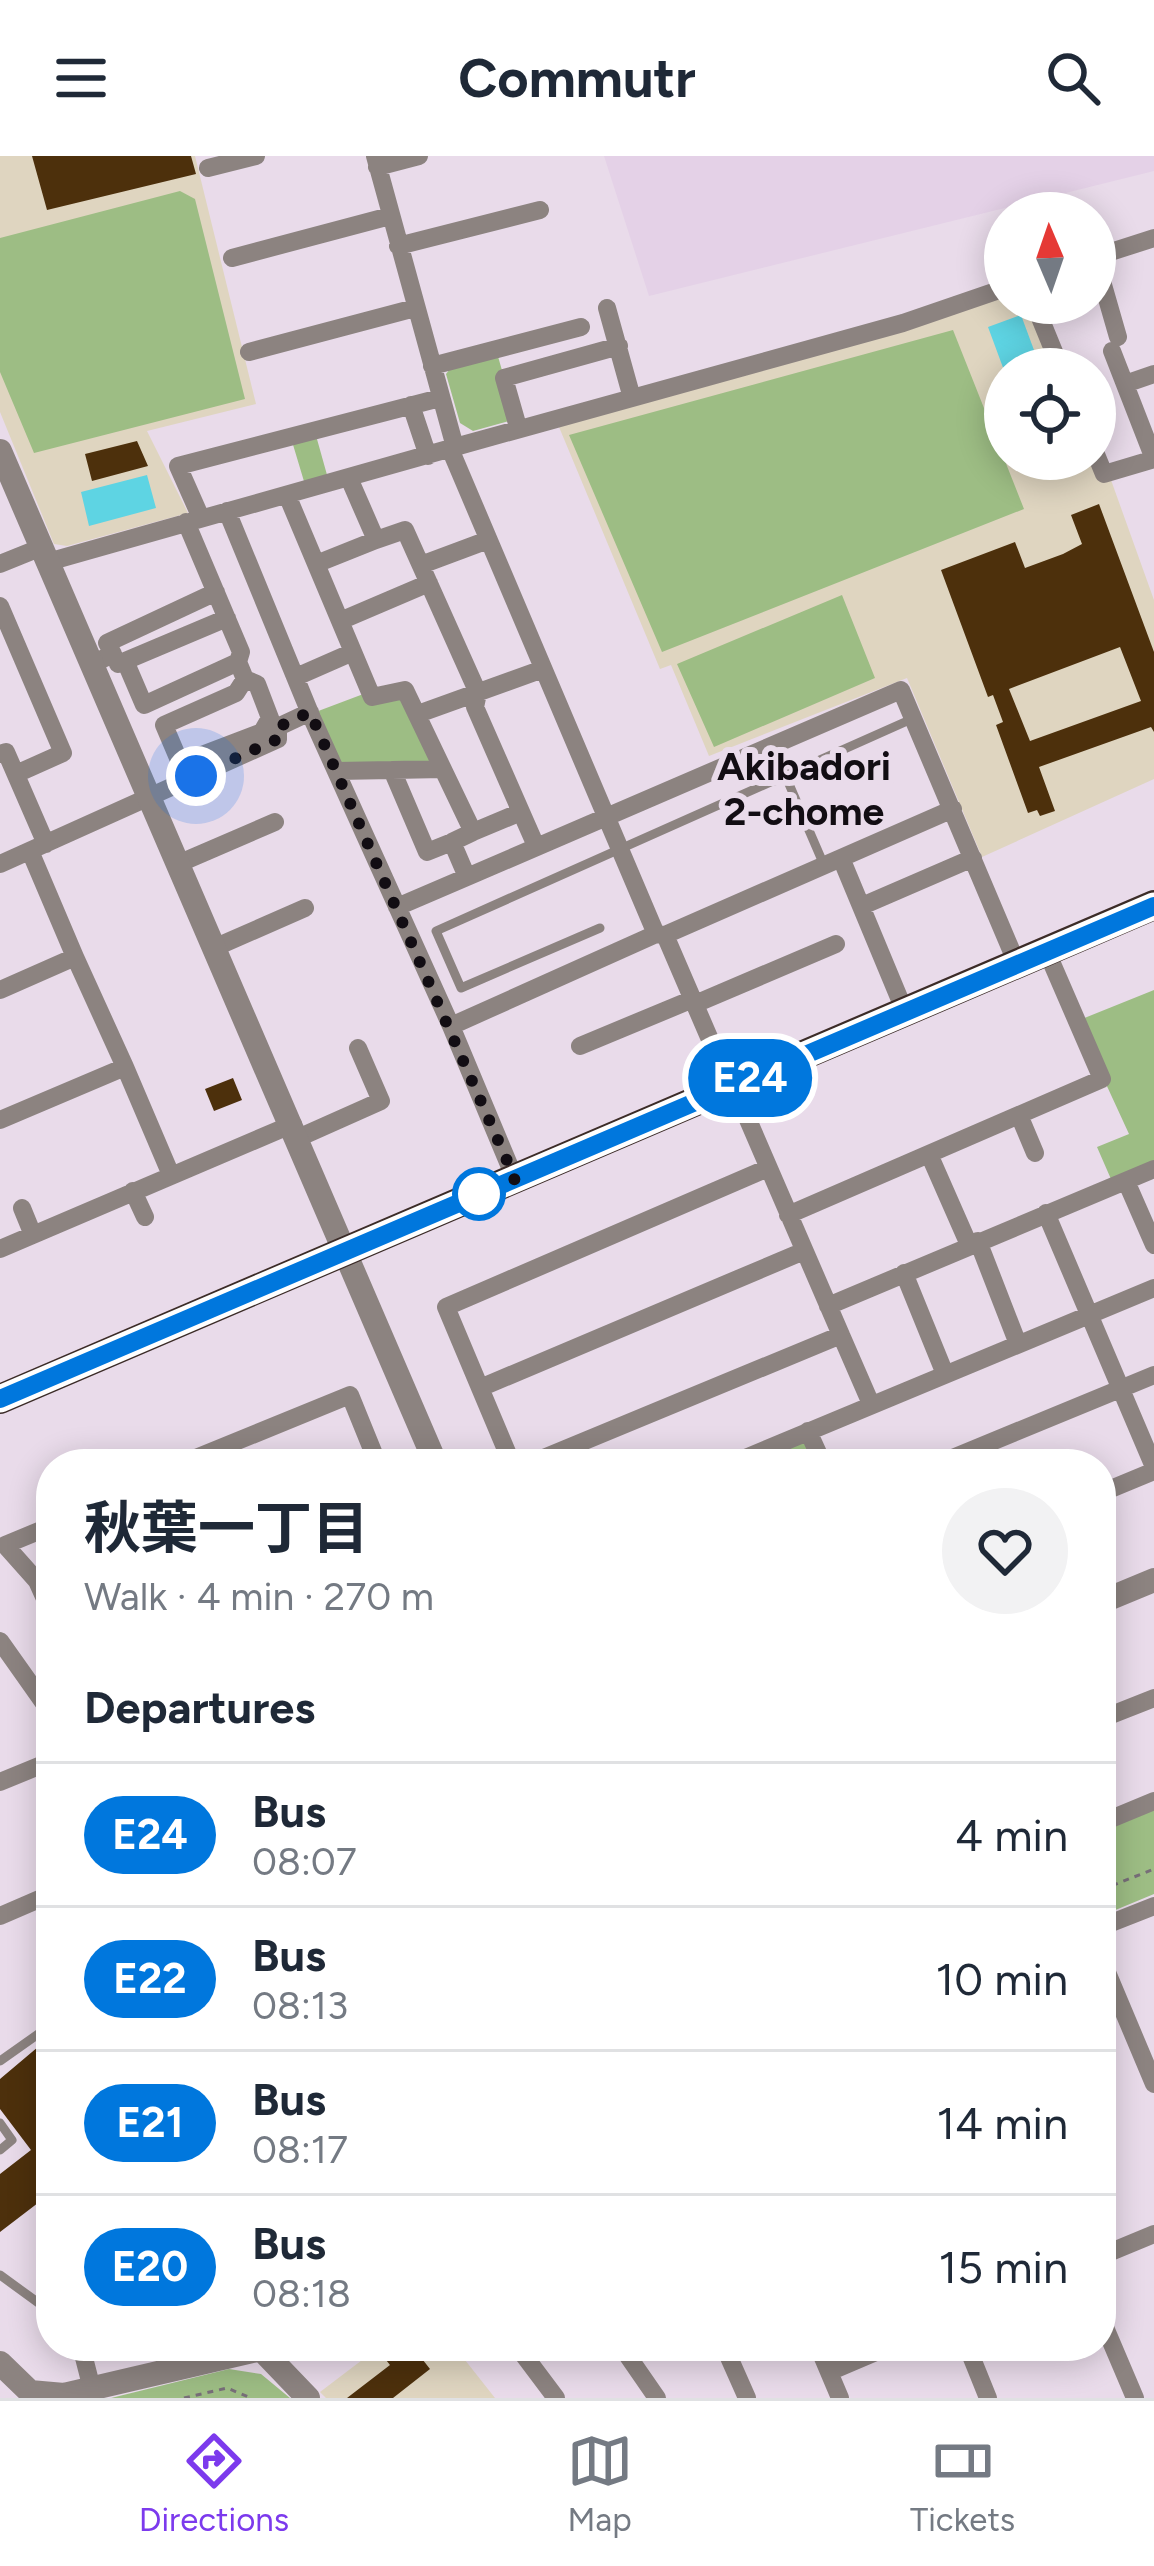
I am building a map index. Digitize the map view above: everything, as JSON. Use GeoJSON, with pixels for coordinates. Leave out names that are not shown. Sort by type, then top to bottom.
{"type":"FeatureCollection","features":[{"type":"Feature","properties":{"kind":"highway"},"geometry":{"type":"LineString","coordinates":[[0,1399],[1154,905]]}},
{"type":"Feature","properties":{"kind":"street"},"geometry":{"type":"LineString","coordinates":[[208,168],[256,156]]}},
{"type":"Feature","properties":{"kind":"street"},"geometry":{"type":"LineString","coordinates":[[419,156],[376,162],[453,449],[620,849],[694,1001],[871,1404]]}},
{"type":"Feature","properties":{"kind":"street"},"geometry":{"type":"LineString","coordinates":[[398,246],[540,210]]}},
{"type":"Feature","properties":{"kind":"street"},"geometry":{"type":"LineString","coordinates":[[232,258],[390,216]]}},
{"type":"Feature","properties":{"kind":"street"},"geometry":{"type":"LineString","coordinates":[[1116,250],[1154,238]]}},
{"type":"Feature","properties":{"kind":"street"},"geometry":{"type":"LineString","coordinates":[[0,564],[287,495],[903,323],[984,295]]}},
{"type":"Feature","properties":{"kind":"street"},"geometry":{"type":"LineString","coordinates":[[249,352],[415,308]]}},
{"type":"Feature","properties":{"kind":"street"},"geometry":{"type":"LineString","coordinates":[[608,308],[632,398]]}},
{"type":"Feature","properties":{"kind":"street"},"geometry":{"type":"LineString","coordinates":[[1110,324],[1125,384],[1154,459],[1116,470]]}},
{"type":"Feature","properties":{"kind":"street"},"geometry":{"type":"LineString","coordinates":[[432,366],[581,327]]}},
{"type":"Feature","properties":{"kind":"street"},"geometry":{"type":"LineString","coordinates":[[518,427],[504,378],[619,346]]}},
{"type":"Feature","properties":{"kind":"street"},"geometry":{"type":"LineString","coordinates":[[1125,384],[1154,374]]}},
{"type":"Feature","properties":{"kind":"street"},"geometry":{"type":"LineString","coordinates":[[278,739],[193,768],[181,765],[164,725],[236,693],[242,671],[241,652],[216,592],[178,466],[440,398]]}},
{"type":"Feature","properties":{"kind":"street"},"geometry":{"type":"LineString","coordinates":[[411,405],[428,456]]}},
{"type":"Feature","properties":{"kind":"street"},"geometry":{"type":"LineString","coordinates":[[2,462],[45,554],[110,660],[144,705],[242,671]]}},
{"type":"Feature","properties":{"kind":"street"},"geometry":{"type":"LineString","coordinates":[[349,478],[376,540]]}},
{"type":"Feature","properties":{"kind":"street"},"geometry":{"type":"LineString","coordinates":[[287,495],[373,697],[406,690],[473,832]]}},
{"type":"Feature","properties":{"kind":"street"},"geometry":{"type":"LineString","coordinates":[[227,511],[515,1179]]}},
{"type":"Feature","properties":{"kind":"street"},"geometry":{"type":"LineString","coordinates":[[316,564],[405,530],[478,693],[475,706],[536,846]]}},
{"type":"Feature","properties":{"kind":"street"},"geometry":{"type":"LineString","coordinates":[[340,621],[488,540]]}},
{"type":"Feature","properties":{"kind":"street"},"geometry":{"type":"LineString","coordinates":[[216,592],[107,644],[110,660],[150,796],[430,1449]]}},
{"type":"Feature","properties":{"kind":"street"},"geometry":{"type":"LineString","coordinates":[[0,606],[63,753],[16,774]]}},
{"type":"Feature","properties":{"kind":"street"},"geometry":{"type":"LineString","coordinates":[[110,660],[227,618]]}},
{"type":"Feature","properties":{"kind":"street"},"geometry":{"type":"LineString","coordinates":[[296,677],[353,652]]}},
{"type":"Feature","properties":{"kind":"street"},"geometry":{"type":"LineString","coordinates":[[418,714],[543,669]]}},
{"type":"Feature","properties":{"kind":"street"},"geometry":{"type":"LineString","coordinates":[[242,671],[257,684],[278,739]]}},
{"type":"Feature","properties":{"kind":"street"},"geometry":{"type":"LineString","coordinates":[[397,907],[901,690],[973,857],[1102,1079],[788,1215]]}},
{"type":"Feature","properties":{"kind":"street"},"geometry":{"type":"LineString","coordinates":[[278,739],[278,727],[310,712]]}},
{"type":"Feature","properties":{"kind":"street"},"geometry":{"type":"LineString","coordinates":[[0,864],[150,796],[262,732],[270,718]]}},
{"type":"Feature","properties":{"kind":"street"},"geometry":{"type":"LineString","coordinates":[[2,748],[16,774],[75,957],[171,1175]]}},
{"type":"Feature","properties":{"kind":"street"},"geometry":{"type":"LineString","coordinates":[[337,771],[443,769]]}},
{"type":"Feature","properties":{"kind":"street"},"geometry":{"type":"LineString","coordinates":[[392,770],[427,852],[521,812]]}},
{"type":"Feature","properties":{"kind":"street"},"geometry":{"type":"LineString","coordinates":[[451,1026],[952,809]]}},
{"type":"Feature","properties":{"kind":"street"},"geometry":{"type":"LineString","coordinates":[[179,863],[275,823]]}},
{"type":"Feature","properties":{"kind":"street"},"geometry":{"type":"LineString","coordinates":[[452,842],[466,877]]}},
{"type":"Feature","properties":{"kind":"street"},"geometry":{"type":"LineString","coordinates":[[862,906],[973,857]]}},
{"type":"Feature","properties":{"kind":"street"},"geometry":{"type":"LineString","coordinates":[[833,861],[862,906],[905,1012]]}},
{"type":"Feature","properties":{"kind":"street"},"geometry":{"type":"LineString","coordinates":[[216,946],[305,908]]}},
{"type":"Feature","properties":{"kind":"street"},"geometry":{"type":"LineString","coordinates":[[580,1046],[836,944]]}},
{"type":"Feature","properties":{"kind":"street"},"geometry":{"type":"LineString","coordinates":[[0,990],[75,957]]}},
{"type":"Feature","properties":{"kind":"street"},"geometry":{"type":"LineString","coordinates":[[0,1249],[171,1175],[381,1101],[358,1048]]}},
{"type":"Feature","properties":{"kind":"street"},"geometry":{"type":"LineString","coordinates":[[0,1120],[125,1067]]}},
{"type":"Feature","properties":{"kind":"street"},"geometry":{"type":"LineString","coordinates":[[1019,1114],[1035,1153]]}},
{"type":"Feature","properties":{"kind":"street"},"geometry":{"type":"LineString","coordinates":[[929,1154],[1018,1344]]}},
{"type":"Feature","properties":{"kind":"street"},"geometry":{"type":"LineString","coordinates":[[506,1449],[446,1307],[767,1168]]}},
{"type":"Feature","properties":{"kind":"street"},"geometry":{"type":"LineString","coordinates":[[828,1306],[1154,1169]]}},
{"type":"Feature","properties":{"kind":"street"},"geometry":{"type":"LineString","coordinates":[[1126,1181],[1154,1245]]}},
{"type":"Feature","properties":{"kind":"street"},"geometry":{"type":"LineString","coordinates":[[133,1192],[145,1217]]}},
{"type":"Feature","properties":{"kind":"street"},"geometry":{"type":"LineString","coordinates":[[22,1208],[33,1235]]}},
{"type":"Feature","properties":{"kind":"street"},"geometry":{"type":"LineString","coordinates":[[1046,1213],[1154,1469],[1116,1486]]}},
{"type":"Feature","properties":{"kind":"street"},"geometry":{"type":"LineString","coordinates":[[480,1388],[804,1251]]}},
{"type":"Feature","properties":{"kind":"street"},"geometry":{"type":"LineString","coordinates":[[904,1273],[945,1374]]}},
{"type":"Feature","properties":{"kind":"street"},"geometry":{"type":"LineString","coordinates":[[766,1449],[1154,1288]]}},
{"type":"Feature","properties":{"kind":"street"},"geometry":{"type":"LineString","coordinates":[[565,1449],[841,1335]]}},
{"type":"Feature","properties":{"kind":"street"},"geometry":{"type":"LineString","coordinates":[[974,1449],[1154,1375]]}},
{"type":"Feature","properties":{"kind":"street"},"geometry":{"type":"LineString","coordinates":[[218,1449],[350,1395],[372,1449]]}},
{"type":"Feature","properties":{"kind":"street"},"geometry":{"type":"LineString","coordinates":[[808,1431],[816,1449]]}},
{"type":"Feature","properties":{"kind":"street"},"geometry":{"type":"LineString","coordinates":[[36,1531],[2,1541],[36,1581]]}},
{"type":"Feature","properties":{"kind":"street"},"geometry":{"type":"LineString","coordinates":[[1116,1596],[1154,1580]]}},
{"type":"Feature","properties":{"kind":"street"},"geometry":{"type":"LineString","coordinates":[[2,1647],[36,1693]]}},
{"type":"Feature","properties":{"kind":"street"},"geometry":{"type":"LineString","coordinates":[[1116,1713],[1154,1698]]}},
{"type":"Feature","properties":{"kind":"street"},"geometry":{"type":"LineString","coordinates":[[0,1782],[36,1767]]}},
{"type":"Feature","properties":{"kind":"street"},"geometry":{"type":"LineString","coordinates":[[1116,1817],[1154,1801]]}},
{"type":"Feature","properties":{"kind":"street"},"geometry":{"type":"LineString","coordinates":[[0,1916],[36,1900]]}},
{"type":"Feature","properties":{"kind":"street"},"geometry":{"type":"LineString","coordinates":[[1116,1921],[1154,1906]]}},
{"type":"Feature","properties":{"kind":"street"},"geometry":{"type":"LineString","coordinates":[[1116,1994],[1154,2084]]}},
{"type":"Feature","properties":{"kind":"street"},"geometry":{"type":"LineString","coordinates":[[1116,2250],[1154,2234]]}},
{"type":"Feature","properties":{"kind":"street"},"geometry":{"type":"LineString","coordinates":[[1116,2353],[1135,2398]]}},
{"type":"Feature","properties":{"kind":"street"},"geometry":{"type":"LineString","coordinates":[[85,2361],[92,2389]]}},
{"type":"Feature","properties":{"kind":"street"},"geometry":{"type":"LineString","coordinates":[[0,2363],[30,2395],[64,2395],[220,2361]]}},
{"type":"Feature","properties":{"kind":"street"},"geometry":{"type":"LineString","coordinates":[[279,2361],[308,2398]]}},
{"type":"Feature","properties":{"kind":"street"},"geometry":{"type":"LineString","coordinates":[[528,2361],[556,2398]]}},
{"type":"Feature","properties":{"kind":"street"},"geometry":{"type":"LineString","coordinates":[[631,2361],[657,2398]]}},
{"type":"Feature","properties":{"kind":"street"},"geometry":{"type":"LineString","coordinates":[[731,2361],[747,2398]]}},
{"type":"Feature","properties":{"kind":"street"},"geometry":{"type":"LineString","coordinates":[[824,2361],[839,2398]]}},
{"type":"Feature","properties":{"kind":"street"},"geometry":{"type":"LineString","coordinates":[[829,2372],[855,2361]]}},
{"type":"Feature","properties":{"kind":"street"},"geometry":{"type":"LineString","coordinates":[[973,2361],[988,2398]]}},
{"type":"Feature","properties":{"kind":"lane"},"geometry":{"type":"LineString","coordinates":[[600,928],[461,988],[436,931],[914,718]]}},
{"type":"Feature","properties":{"kind":"lane"},"geometry":{"type":"LineString","coordinates":[[760,748],[833,861]]}},
{"type":"Feature","properties":{"kind":"lane"},"geometry":{"type":"LineString","coordinates":[[0,2061],[36,2036]]}},
{"type":"Feature","properties":{"kind":"lane"},"geometry":{"type":"LineString","coordinates":[[0,2123],[12,2140],[0,2150]]}},
{"type":"Feature","properties":{"kind":"lane"},"geometry":{"type":"LineString","coordinates":[[0,2275],[36,2301]]}},
{"type":"Feature","properties":{"kind":"path"},"geometry":{"type":"LineString","coordinates":[[1116,1883],[1154,1868]]}},
{"type":"Feature","properties":{"kind":"path"},"geometry":{"type":"LineString","coordinates":[[184,2398],[227,2388],[251,2398]]}},
{"type":"Feature","properties":{"kind":"shaded area"},"geometry":{"type":"Polygon","coordinates":[[[0,156],[195,156],[256,404],[147,431],[188,513],[67,546],[54,544],[0,412],[0,156]]]}},
{"type":"Feature","properties":{"kind":"shaded area"},"geometry":{"type":"Polygon","coordinates":[[[604,156],[1154,156],[1154,171],[1069,192],[984,192],[984,213],[649,296],[604,156]]]}},
{"type":"Feature","properties":{"kind":"shaded area"},"geometry":{"type":"Polygon","coordinates":[[[984,301],[984,324],[1037,324],[1047,348],[984,348],[984,480],[1111,480],[1154,600],[1154,779],[982,857],[907,678],[709,756],[671,665],[660,669],[559,427],[984,301]]]}},
{"type":"Feature","properties":{"kind":"shaded area"},"geometry":{"type":"Polygon","coordinates":[[[361,2361],[466,2361],[495,2398],[326,2398],[320,2392],[361,2361]]]}},
{"type":"Feature","properties":{"kind":"green space"},"geometry":{"type":"Polygon","coordinates":[[[180,191],[195,199],[245,399],[34,453],[0,372],[0,238],[180,191]]]}},
{"type":"Feature","properties":{"kind":"green space"},"geometry":{"type":"Polygon","coordinates":[[[953,330],[984,408],[984,480],[1012,480],[1024,509],[662,652],[569,435],[953,330]]]}},
{"type":"Feature","properties":{"kind":"green space"},"geometry":{"type":"Polygon","coordinates":[[[497,353],[516,419],[473,431],[460,423],[446,374],[454,364],[497,353]]]}},
{"type":"Feature","properties":{"kind":"green space"},"geometry":{"type":"Polygon","coordinates":[[[315,432],[329,482],[306,488],[291,438],[315,432]]]}},
{"type":"Feature","properties":{"kind":"green space"},"geometry":{"type":"Polygon","coordinates":[[[842,595],[875,678],[714,747],[677,664],[842,595]]]}},
{"type":"Feature","properties":{"kind":"green space"},"geometry":{"type":"Polygon","coordinates":[[[405,688],[440,766],[339,769],[313,713],[374,690],[405,688]]]}},
{"type":"Feature","properties":{"kind":"green space"},"geometry":{"type":"Polygon","coordinates":[[[1154,990],[1154,1169],[1114,1186],[1097,1147],[1129,1134],[1077,1021],[1154,990]]]}},
{"type":"Feature","properties":{"kind":"green space"},"geometry":{"type":"Polygon","coordinates":[[[808,1431],[816,1449],[766,1449],[808,1431]]]}},
{"type":"Feature","properties":{"kind":"green space"},"geometry":{"type":"Polygon","coordinates":[[[1154,1808],[1154,1894],[1116,1910],[1116,1824],[1154,1808]]]}},
{"type":"Feature","properties":{"kind":"green space"},"geometry":{"type":"Polygon","coordinates":[[[229,2369],[261,2374],[290,2398],[111,2398],[229,2369]]]}},
{"type":"Feature","properties":{"kind":"water"},"geometry":{"type":"Polygon","coordinates":[[[1024,324],[1033,348],[996,348],[988,327],[1024,324]]]}},
{"type":"Feature","properties":{"kind":"water"},"geometry":{"type":"Polygon","coordinates":[[[147,475],[156,508],[89,526],[81,492],[147,475]]]}},
{"type":"Feature","properties":{"kind":"building"},"geometry":{"type":"Polygon","coordinates":[[[32,156],[191,156],[196,174],[47,210],[32,156]]]}},
{"type":"Feature","properties":{"kind":"building"},"geometry":{"type":"Polygon","coordinates":[[[137,441],[148,466],[92,481],[85,454],[137,441]]]}},
{"type":"Feature","properties":{"kind":"building"},"geometry":{"type":"Polygon","coordinates":[[[1099,504],[1154,652],[1154,732],[1151,727],[1039,767],[1055,811],[1040,816],[1037,810],[1028,813],[996,725],[1003,722],[993,695],[988,697],[941,570],[1015,542],[1025,568],[1063,554],[1082,544],[1071,515],[1099,504]],[[1120,647],[1009,689],[1030,741],[1141,701],[1120,647]]]}},
{"type":"Feature","properties":{"kind":"building"},"geometry":{"type":"Polygon","coordinates":[[[233,1078],[242,1100],[214,1111],[205,1089],[233,1078]]]}},
{"type":"Feature","properties":{"kind":"building"},"geometry":{"type":"Polygon","coordinates":[[[36,2049],[36,2204],[0,2232],[0,2174],[31,2150],[0,2109],[0,2079],[36,2049]]]}},
{"type":"Feature","properties":{"kind":"building"},"geometry":{"type":"Polygon","coordinates":[[[387,2361],[424,2361],[430,2369],[393,2398],[347,2398],[390,2365],[387,2361]]]}},
{"type":"Feature","properties":{"kind":"bus line","name":"E24"},"geometry":{"type":"LineString","coordinates":[[0,1399],[1154,906]]}},
{"type":"Feature","properties":{"kind":"district","name":"Akibadori 2-chome"},"geometry":{"type":"Point","coordinates":[804,788]}},
{"type":"Feature","properties":{"kind":"route"},"geometry":{"type":"LineString","coordinates":[[196,776],[278,739],[278,727],[310,712],[515,1179],[479,1194]]}}]}
